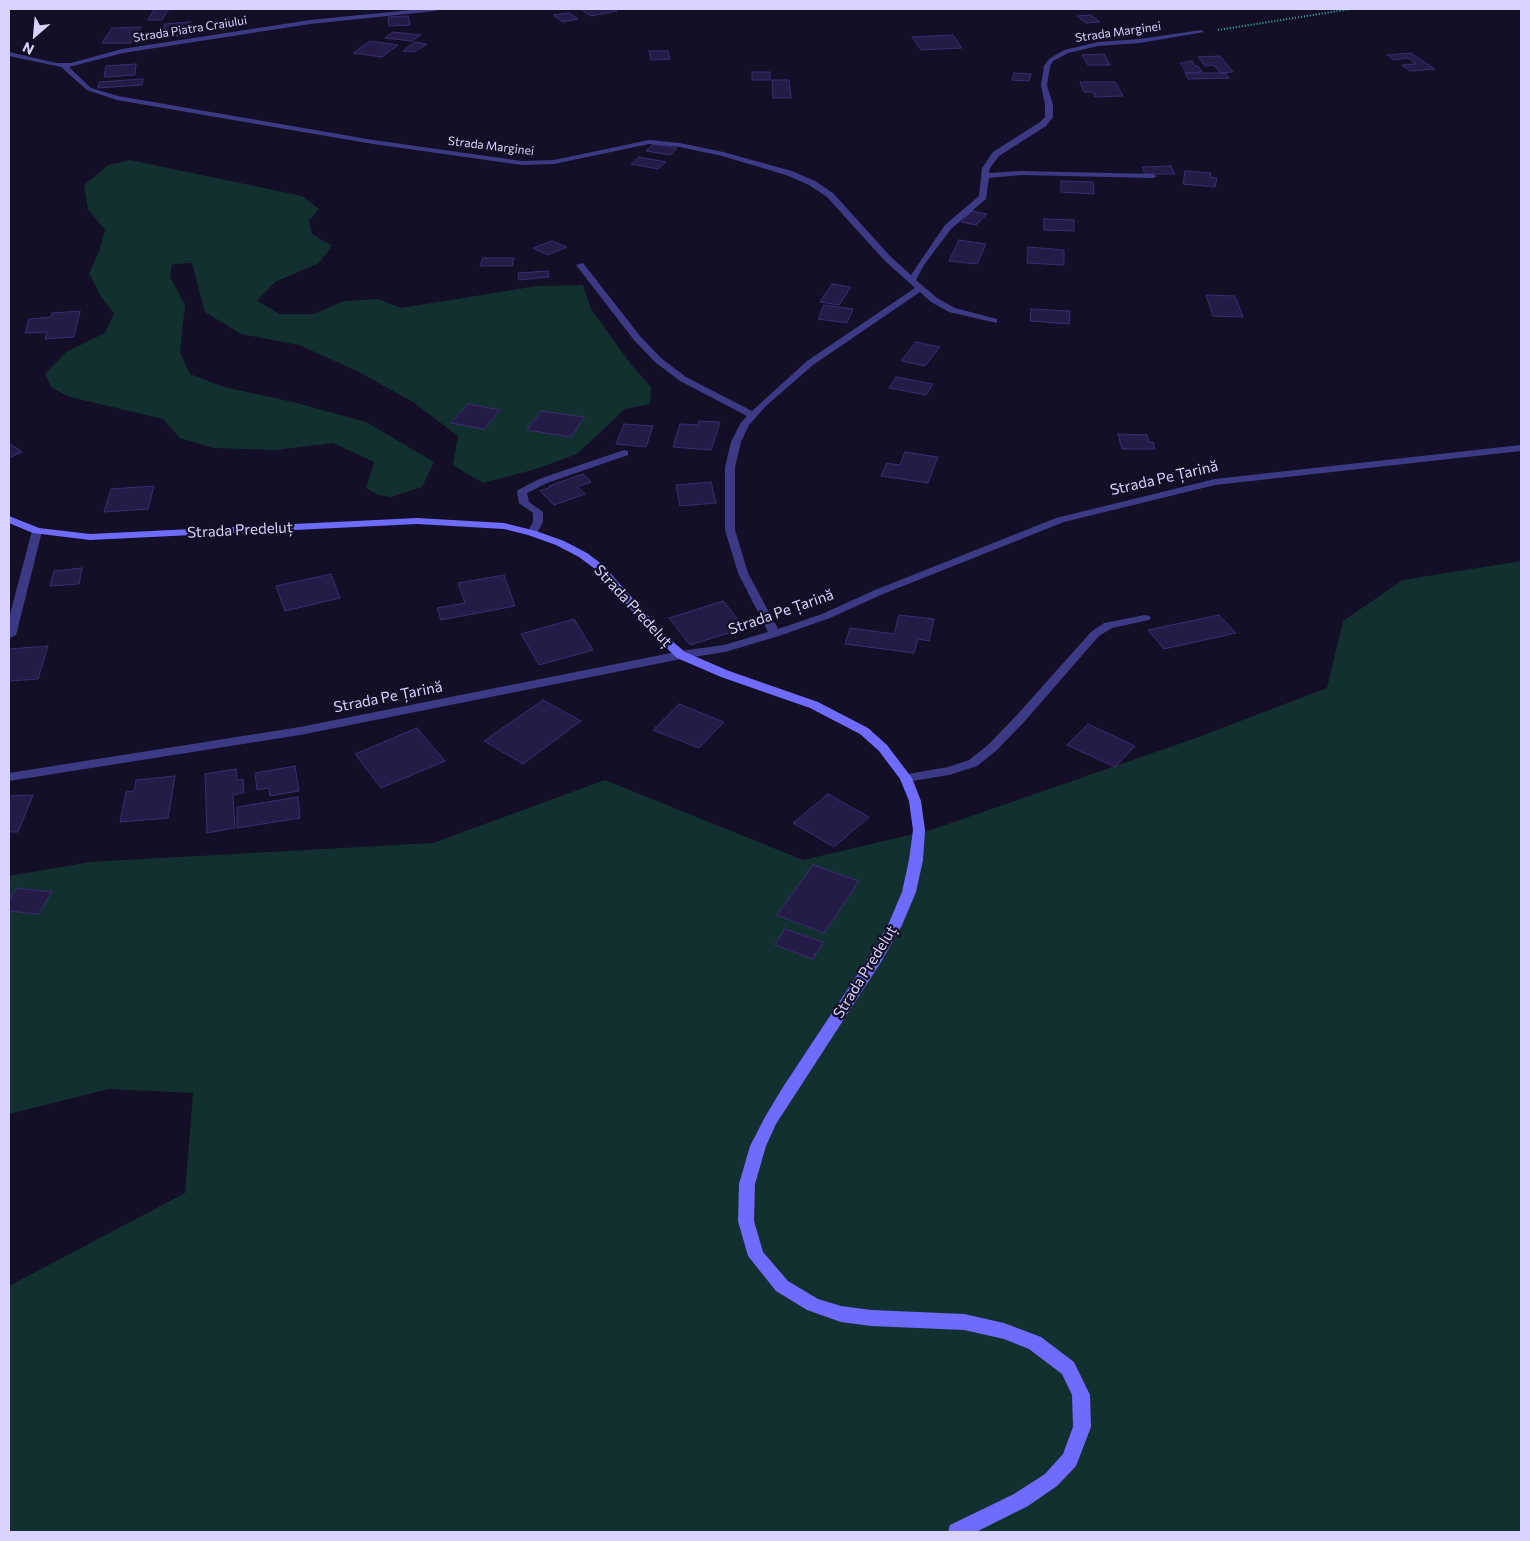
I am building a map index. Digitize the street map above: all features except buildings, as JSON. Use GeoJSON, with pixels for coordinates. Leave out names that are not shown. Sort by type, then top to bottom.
{"type":"FeatureCollection","features":[{"type":"Feature","properties":{"kind":"main road","name":"Strada Predeluț"},"geometry":{"type":"LineString","coordinates":[[9,519],[37,531],[82,536],[120,536],[382,522],[443,521],[504,526],[532,533],[560,543],[583,555],[599,567],[662,638],[681,655],[725,674],[814,705],[864,731],[883,748],[906,778],[915,801],[919,830],[916,860],[908,892],[895,925],[876,958],[770,1121],[758,1146],[747,1184],[746,1221],[756,1256],[782,1286],[813,1305],[842,1314],[871,1318],[964,1322],[1004,1331],[1035,1343],[1068,1368],[1081,1395],[1082,1427],[1070,1460],[1051,1480],[1021,1500],[956,1532]]}},
{"type":"Feature","properties":{"kind":"street","name":"Strada Piatra Craiului"},"geometry":{"type":"LineString","coordinates":[[9,54],[64,66],[88,62],[122,51],[310,22],[436,9]]}},
{"type":"Feature","properties":{"kind":"street","name":"Strada Marginei"},"geometry":{"type":"LineString","coordinates":[[912,280],[920,265],[948,226],[983,197],[986,168],[996,154],[1043,124],[1049,117],[1044,85],[1047,66],[1057,55],[1098,44],[1140,41],[1201,32]]}},
{"type":"Feature","properties":{"kind":"street","name":"Strada Marginei"},"geometry":{"type":"LineString","coordinates":[[64,66],[89,89],[117,98],[356,139],[522,163],[554,162],[649,142],[680,145],[723,154],[789,173],[818,187],[830,195],[887,258],[934,300],[952,310],[994,321]]}},
{"type":"Feature","properties":{"kind":"street"},"geometry":{"type":"LineString","coordinates":[[984,176],[1020,173],[1153,176]]}},
{"type":"Feature","properties":{"kind":"street"},"geometry":{"type":"LineString","coordinates":[[580,265],[637,338],[658,360],[683,379],[753,415]]}},
{"type":"Feature","properties":{"kind":"street"},"geometry":{"type":"LineString","coordinates":[[776,634],[743,573],[730,530],[730,467],[736,442],[745,424],[753,415],[810,363],[920,288]]}},
{"type":"Feature","properties":{"kind":"street","name":"Strada Pe Țarină"},"geometry":{"type":"LineString","coordinates":[[9,777],[300,731],[681,655],[725,648],[776,634],[826,616],[880,592],[1060,520],[1143,498],[1224,481],[1521,448]]}},
{"type":"Feature","properties":{"kind":"street"},"geometry":{"type":"LineString","coordinates":[[532,533],[538,522],[538,512],[524,503],[522,492],[543,481],[624,454]]}},
{"type":"Feature","properties":{"kind":"street"},"geometry":{"type":"LineString","coordinates":[[10,635],[37,531]]}},
{"type":"Feature","properties":{"kind":"street"},"geometry":{"type":"LineString","coordinates":[[906,778],[949,771],[973,763],[992,748],[1020,719],[1095,634],[1108,625],[1145,618]]}},
{"type":"Feature","properties":{"kind":"path"},"geometry":{"type":"LineString","coordinates":[[1201,32],[1351,9]]}},
{"type":"Feature","properties":{"kind":"green space"},"geometry":{"type":"Polygon","coordinates":[[[130,160],[302,196],[319,209],[309,221],[312,234],[332,246],[319,263],[275,282],[257,301],[280,314],[314,314],[344,301],[378,299],[401,308],[537,286],[583,285],[591,309],[633,367],[651,387],[650,404],[625,409],[577,454],[536,469],[483,483],[453,465],[458,436],[413,402],[357,371],[299,345],[241,334],[205,312],[192,263],[172,264],[170,277],[185,305],[180,352],[190,374],[224,387],[293,402],[366,422],[434,462],[422,487],[391,497],[378,495],[366,488],[374,462],[333,443],[275,450],[214,448],[180,438],[163,419],[70,397],[52,388],[45,374],[66,352],[105,333],[114,313],[102,298],[89,274],[99,251],[105,230],[88,209],[84,185],[109,165],[130,160]]]}},
{"type":"Feature","properties":{"kind":"green space"},"geometry":{"type":"Polygon","coordinates":[[[1521,561],[1521,1532],[9,1532],[9,1286],[185,1193],[193,1093],[109,1089],[9,1114],[9,876],[90,862],[433,843],[605,780],[803,860],[931,830],[1193,739],[1327,688],[1343,621],[1403,580],[1521,561]]]}}]}
